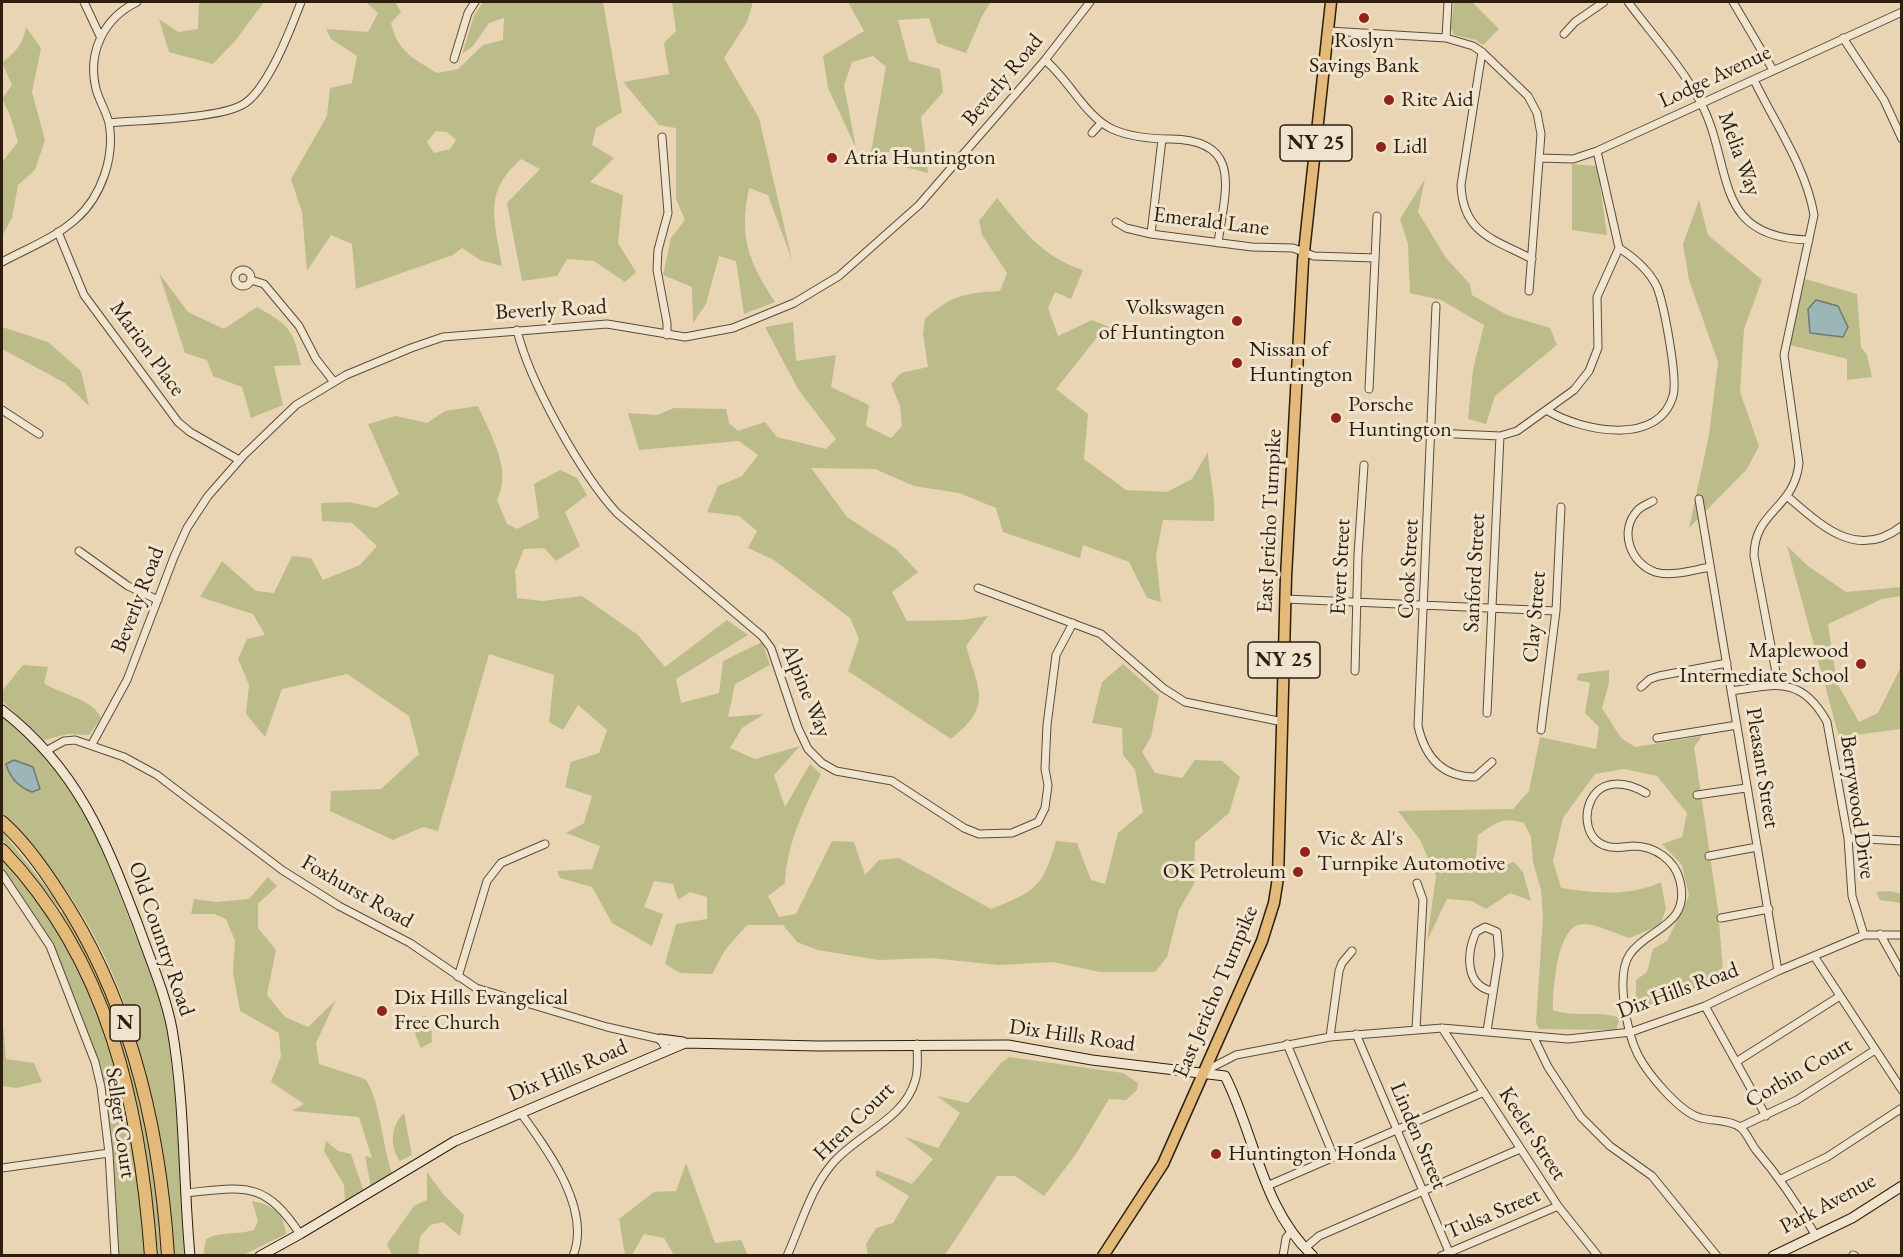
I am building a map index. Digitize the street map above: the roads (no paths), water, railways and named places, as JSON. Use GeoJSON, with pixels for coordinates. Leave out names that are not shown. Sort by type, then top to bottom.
{"type":"FeatureCollection","features":[{"type":"Feature","properties":{"kind":"highway","name":"N"},"geometry":{"type":"LineString","coordinates":[[2,822],[49,877],[72,913],[115,998],[141,1080],[152,1129],[161,1184],[168,1256]]}},
{"type":"Feature","properties":{"kind":"highway","name":"N"},"geometry":{"type":"LineString","coordinates":[[2,850],[57,919],[92,982],[119,1052],[144,1170],[151,1256]]}},
{"type":"Feature","properties":{"kind":"main road","name":"East Jericho Turnpike"},"geometry":{"type":"LineString","coordinates":[[1103,1256],[1155,1179],[1262,941],[1274,903],[1280,847],[1286,599],[1304,252],[1331,2]]}},
{"type":"Feature","properties":{"kind":"street"},"geometry":{"type":"LineString","coordinates":[[2,262],[58,232],[87,207],[102,180],[110,156],[109,123],[94,76],[100,36],[84,2]]}},
{"type":"Feature","properties":{"kind":"street"},"geometry":{"type":"LineString","coordinates":[[100,36],[127,7],[137,2]]}},
{"type":"Feature","properties":{"kind":"street"},"geometry":{"type":"LineString","coordinates":[[109,123],[213,113],[243,105],[262,85],[300,2]]}},
{"type":"Feature","properties":{"kind":"street"},"geometry":{"type":"LineString","coordinates":[[454,59],[468,13],[475,2]]}},
{"type":"Feature","properties":{"kind":"street","name":"Beverly Road"},"geometry":{"type":"LineString","coordinates":[[92,744],[127,680],[187,528],[208,495],[277,420],[333,382],[427,342],[517,330],[607,324],[631,326],[685,337],[733,328],[794,303],[839,276],[919,206],[1045,60],[1090,2]]}},
{"type":"Feature","properties":{"kind":"street"},"geometry":{"type":"LineString","coordinates":[[1446,38],[1448,2]]}},
{"type":"Feature","properties":{"kind":"street"},"geometry":{"type":"LineString","coordinates":[[1564,34],[1575,22],[1604,2]]}},
{"type":"Feature","properties":{"kind":"street","name":"Melia Way"},"geometry":{"type":"LineString","coordinates":[[1628,2],[1701,103],[1729,187],[1739,210],[1751,227],[1779,238],[1809,240]]}},
{"type":"Feature","properties":{"kind":"street"},"geometry":{"type":"LineString","coordinates":[[1733,2],[1773,70]]}},
{"type":"Feature","properties":{"kind":"street","name":"Lodge Avenue"},"geometry":{"type":"LineString","coordinates":[[1539,158],[1573,159],[1597,151],[1902,12]]}},
{"type":"Feature","properties":{"kind":"street"},"geometry":{"type":"LineString","coordinates":[[1329,31],[1446,38],[1473,46],[1527,96],[1540,122],[1530,291]]}},
{"type":"Feature","properties":{"kind":"street"},"geometry":{"type":"LineString","coordinates":[[1843,38],[1884,100],[1902,139]]}},
{"type":"Feature","properties":{"kind":"street"},"geometry":{"type":"LineString","coordinates":[[1482,52],[1461,185],[1461,203],[1465,215],[1475,228],[1532,259]]}},
{"type":"Feature","properties":{"kind":"street"},"geometry":{"type":"LineString","coordinates":[[1045,60],[1070,84],[1101,123],[1128,134],[1162,139],[1195,140],[1205,143],[1222,160],[1227,183],[1218,243]]}},
{"type":"Feature","properties":{"kind":"street"},"geometry":{"type":"LineString","coordinates":[[1732,691],[1778,683],[1754,556],[1754,544],[1764,520],[1788,497],[1798,477],[1799,463],[1785,347],[1814,215],[1811,201],[1754,80]]}},
{"type":"Feature","properties":{"kind":"street"},"geometry":{"type":"LineString","coordinates":[[1092,133],[1101,123]]}},
{"type":"Feature","properties":{"kind":"street"},"geometry":{"type":"LineString","coordinates":[[662,137],[668,213],[658,250],[657,270],[667,323],[667,335]]}},
{"type":"Feature","properties":{"kind":"street"},"geometry":{"type":"LineString","coordinates":[[1151,234],[1162,139]]}},
{"type":"Feature","properties":{"kind":"street"},"geometry":{"type":"LineString","coordinates":[[1433,433],[1500,436],[1517,431],[1548,411],[1583,381],[1598,348],[1597,297],[1618,248],[1597,151]]}},
{"type":"Feature","properties":{"kind":"street"},"geometry":{"type":"LineString","coordinates":[[1369,389],[1377,216]]}},
{"type":"Feature","properties":{"kind":"street","name":"Emerald Lane"},"geometry":{"type":"LineString","coordinates":[[1116,222],[1126,228],[1151,234],[1252,247],[1293,248],[1314,256],[1375,258]]}},
{"type":"Feature","properties":{"kind":"street","name":"Marion Place"},"geometry":{"type":"LineString","coordinates":[[58,232],[84,295],[168,409],[190,432],[239,460]]}},
{"type":"Feature","properties":{"kind":"street"},"geometry":{"type":"LineString","coordinates":[[1548,411],[1580,425],[1618,430],[1635,428],[1659,417],[1673,397],[1675,374],[1657,287],[1634,258],[1618,248]]}},
{"type":"Feature","properties":{"kind":"street"},"geometry":{"type":"LineString","coordinates":[[251,280],[264,284],[299,326],[316,359],[333,382]]}},
{"type":"Feature","properties":{"kind":"street","name":"Cook Street"},"geometry":{"type":"LineString","coordinates":[[1436,306],[1426,605],[1418,726],[1425,750],[1447,772],[1460,777],[1475,777],[1491,762]]}},
{"type":"Feature","properties":{"kind":"street","name":"Alpine Way"},"geometry":{"type":"LineString","coordinates":[[517,330],[544,398],[597,491],[617,513],[762,636],[771,648],[808,749],[836,771],[892,781],[964,828],[979,834],[1012,833],[1038,822],[1045,808],[1048,785],[1047,725],[1056,655],[1073,623]]}},
{"type":"Feature","properties":{"kind":"street"},"geometry":{"type":"LineString","coordinates":[[2,410],[39,434]]}},
{"type":"Feature","properties":{"kind":"street","name":"Sanford Street"},"geometry":{"type":"LineString","coordinates":[[1487,712],[1500,436]]}},
{"type":"Feature","properties":{"kind":"street","name":"Evert Street"},"geometry":{"type":"LineString","coordinates":[[1355,670],[1356,602],[1364,465]]}},
{"type":"Feature","properties":{"kind":"street"},"geometry":{"type":"LineString","coordinates":[[1788,497],[1840,537],[1864,540],[1880,538],[1902,526]]}},
{"type":"Feature","properties":{"kind":"street","name":"Pleasant Street"},"geometry":{"type":"LineString","coordinates":[[1699,499],[1778,971]]}},
{"type":"Feature","properties":{"kind":"street"},"geometry":{"type":"LineString","coordinates":[[1653,501],[1638,509],[1630,520],[1629,547],[1636,558],[1656,572],[1670,574],[1710,567]]}},
{"type":"Feature","properties":{"kind":"street","name":"Clay Street"},"geometry":{"type":"LineString","coordinates":[[1541,730],[1556,611],[1561,507]]}},
{"type":"Feature","properties":{"kind":"street"},"geometry":{"type":"LineString","coordinates":[[79,551],[128,586],[158,600]]}},
{"type":"Feature","properties":{"kind":"street"},"geometry":{"type":"LineString","coordinates":[[978,588],[1101,634],[1163,688],[1185,702],[1283,722]]}},
{"type":"Feature","properties":{"kind":"street"},"geometry":{"type":"LineString","coordinates":[[1286,599],[1556,611]]}},
{"type":"Feature","properties":{"kind":"street"},"geometry":{"type":"LineString","coordinates":[[1641,687],[1650,679],[1659,676],[1727,663]]}},
{"type":"Feature","properties":{"kind":"street","name":"Berrywood Drive"},"geometry":{"type":"LineString","coordinates":[[1778,683],[1808,696],[1817,705],[1827,722],[1848,838],[1852,896],[1864,935]]}},
{"type":"Feature","properties":{"kind":"street","name":"Old Country Road"},"geometry":{"type":"LineString","coordinates":[[2,710],[46,751],[86,804],[105,840],[165,1000],[175,1054],[190,1256]]}},
{"type":"Feature","properties":{"kind":"street"},"geometry":{"type":"LineString","coordinates":[[1658,738],[1737,725]]}},
{"type":"Feature","properties":{"kind":"street","name":"Foxhurst Road"},"geometry":{"type":"LineString","coordinates":[[46,751],[69,740],[92,744],[138,763],[282,870],[339,906],[410,944],[458,977],[491,994],[660,1040]]}},
{"type":"Feature","properties":{"kind":"street"},"geometry":{"type":"LineString","coordinates":[[1646,793],[1633,786],[1611,785],[1597,792],[1587,812],[1589,829],[1597,840],[1615,848],[1644,847],[1658,852],[1675,867],[1682,888],[1675,917],[1667,926],[1634,949],[1624,966],[1623,991],[1631,1032],[1642,1062],[1680,1108],[1690,1115],[1740,1127],[1781,1179],[1816,1236]]}},
{"type":"Feature","properties":{"kind":"street"},"geometry":{"type":"LineString","coordinates":[[1697,795],[1746,788]]}},
{"type":"Feature","properties":{"kind":"street"},"geometry":{"type":"LineString","coordinates":[[1848,838],[1902,841]]}},
{"type":"Feature","properties":{"kind":"street"},"geometry":{"type":"LineString","coordinates":[[458,977],[487,881],[501,863],[545,844]]}},
{"type":"Feature","properties":{"kind":"street"},"geometry":{"type":"LineString","coordinates":[[1709,856],[1758,847]]}},
{"type":"Feature","properties":{"kind":"street","name":"Sellger Court"},"geometry":{"type":"LineString","coordinates":[[2,874],[50,946],[94,1062],[101,1087],[109,1153],[115,1256]]}},
{"type":"Feature","properties":{"kind":"street"},"geometry":{"type":"LineString","coordinates":[[1416,1029],[1423,900],[1417,883]]}},
{"type":"Feature","properties":{"kind":"street"},"geometry":{"type":"LineString","coordinates":[[1720,918],[1768,909]]}},
{"type":"Feature","properties":{"kind":"street"},"geometry":{"type":"LineString","coordinates":[[1487,1031],[1500,946],[1497,932],[1485,927],[1476,932],[1469,958],[1476,983],[1483,989],[1492,991]]}},
{"type":"Feature","properties":{"kind":"street"},"geometry":{"type":"LineString","coordinates":[[1880,934],[1902,973]]}},
{"type":"Feature","properties":{"kind":"street","name":"Dix Hills Road"},"geometry":{"type":"LineString","coordinates":[[260,1256],[445,1147],[520,1112],[685,1042],[818,1046],[1013,1045],[1092,1060],[1193,1073],[1204,1072],[1232,1056],[1287,1044],[1356,1034],[1442,1028],[1586,1038],[1631,1032],[1705,1006],[1778,971],[1864,935],[1902,935]]}},
{"type":"Feature","properties":{"kind":"street"},"geometry":{"type":"LineString","coordinates":[[1330,1037],[1339,971],[1342,963],[1352,951]]}},
{"type":"Feature","properties":{"kind":"street"},"geometry":{"type":"LineString","coordinates":[[1814,956],[1902,1090]]}},
{"type":"Feature","properties":{"kind":"street"},"geometry":{"type":"LineString","coordinates":[[1736,1062],[1840,996]]}},
{"type":"Feature","properties":{"kind":"street"},"geometry":{"type":"LineString","coordinates":[[1705,1006],[1766,1116]]}},
{"type":"Feature","properties":{"kind":"street","name":"Keeler Street"},"geometry":{"type":"LineString","coordinates":[[1442,1028],[1558,1206],[1598,1256]]}},
{"type":"Feature","properties":{"kind":"street","name":"Linden Street"},"geometry":{"type":"LineString","coordinates":[[1356,1034],[1423,1192],[1445,1254]]}},
{"type":"Feature","properties":{"kind":"street"},"geometry":{"type":"LineString","coordinates":[[1533,1036],[1539,1052],[1581,1117],[1610,1146],[1652,1176],[1717,1256]]}},
{"type":"Feature","properties":{"kind":"street"},"geometry":{"type":"LineString","coordinates":[[660,1040],[685,1042]]}},
{"type":"Feature","properties":{"kind":"street"},"geometry":{"type":"LineString","coordinates":[[660,1040],[667,1050]]}},
{"type":"Feature","properties":{"kind":"street","name":"Hren Court"},"geometry":{"type":"LineString","coordinates":[[787,1256],[819,1182],[832,1164],[902,1106],[909,1096],[916,1079],[917,1044]]}},
{"type":"Feature","properties":{"kind":"street"},"geometry":{"type":"LineString","coordinates":[[1287,1044],[1334,1157]]}},
{"type":"Feature","properties":{"kind":"street","name":"Corbin Court"},"geometry":{"type":"LineString","coordinates":[[1740,1127],[1766,1116],[1875,1050]]}},
{"type":"Feature","properties":{"kind":"street"},"geometry":{"type":"LineString","coordinates":[[1204,1072],[1225,1076],[1236,1097],[1268,1186],[1291,1232],[1313,1256]]}},
{"type":"Feature","properties":{"kind":"street"},"geometry":{"type":"LineString","coordinates":[[1268,1186],[1484,1092]]}},
{"type":"Feature","properties":{"kind":"street"},"geometry":{"type":"LineString","coordinates":[[1781,1179],[1827,1156],[1902,1108]]}},
{"type":"Feature","properties":{"kind":"street"},"geometry":{"type":"LineString","coordinates":[[520,1112],[538,1137],[573,1202],[579,1229],[573,1256]]}},
{"type":"Feature","properties":{"kind":"street"},"geometry":{"type":"LineString","coordinates":[[1305,1248],[1318,1236],[1520,1149]]}},
{"type":"Feature","properties":{"kind":"street"},"geometry":{"type":"LineString","coordinates":[[2,1168],[109,1153]]}},
{"type":"Feature","properties":{"kind":"street","name":"Park Avenue"},"geometry":{"type":"LineString","coordinates":[[1773,1256],[1852,1218],[1902,1186]]}},
{"type":"Feature","properties":{"kind":"street"},"geometry":{"type":"LineString","coordinates":[[186,1193],[233,1189],[265,1195],[283,1209],[300,1234]]}},
{"type":"Feature","properties":{"kind":"street","name":"Tulsa Street"},"geometry":{"type":"LineString","coordinates":[[1445,1254],[1558,1206]]}},
{"type":"Feature","properties":{"kind":"street"},"geometry":{"type":"LineString","coordinates":[[1283,1256],[1286,1238],[1291,1232]]}},
{"type":"Feature","properties":{"kind":"water"},"geometry":{"type":"Polygon","coordinates":[[[1816,300],[1838,306],[1848,327],[1843,337],[1810,333],[1808,309],[1816,300]]]}},
{"type":"Feature","properties":{"kind":"water"},"geometry":{"type":"Polygon","coordinates":[[[14,760],[33,767],[40,789],[32,792],[15,781],[6,764],[14,760]]]}},
{"type":"Feature","properties":{"kind":"place","name":"Roslyn Savings Bank"},"geometry":{"type":"Point","coordinates":[1364,18]}},
{"type":"Feature","properties":{"kind":"place","name":"Rite Aid"},"geometry":{"type":"Point","coordinates":[1389,100]}},
{"type":"Feature","properties":{"kind":"place","name":"Lidl"},"geometry":{"type":"Point","coordinates":[1381,147]}},
{"type":"Feature","properties":{"kind":"place","name":"Atria Huntington"},"geometry":{"type":"Point","coordinates":[832,158]}},
{"type":"Feature","properties":{"kind":"place","name":"Volkswagen of Huntington"},"geometry":{"type":"Point","coordinates":[1237,321]}},
{"type":"Feature","properties":{"kind":"place","name":"Nissan of Huntington"},"geometry":{"type":"Point","coordinates":[1237,363]}},
{"type":"Feature","properties":{"kind":"place","name":"Porsche Huntington"},"geometry":{"type":"Point","coordinates":[1336,418]}},
{"type":"Feature","properties":{"kind":"place","name":"Maplewood Intermediate School"},"geometry":{"type":"Point","coordinates":[1861,664]}},
{"type":"Feature","properties":{"kind":"place","name":"Vic & Al's Turnpike Automotive"},"geometry":{"type":"Point","coordinates":[1305,852]}},
{"type":"Feature","properties":{"kind":"place","name":"OK Petroleum"},"geometry":{"type":"Point","coordinates":[1298,872]}},
{"type":"Feature","properties":{"kind":"place","name":"Dix Hills Evangelical Free Church"},"geometry":{"type":"Point","coordinates":[382,1011]}},
{"type":"Feature","properties":{"kind":"place","name":"Huntington Honda"},"geometry":{"type":"Point","coordinates":[1216,1154]}}]}
